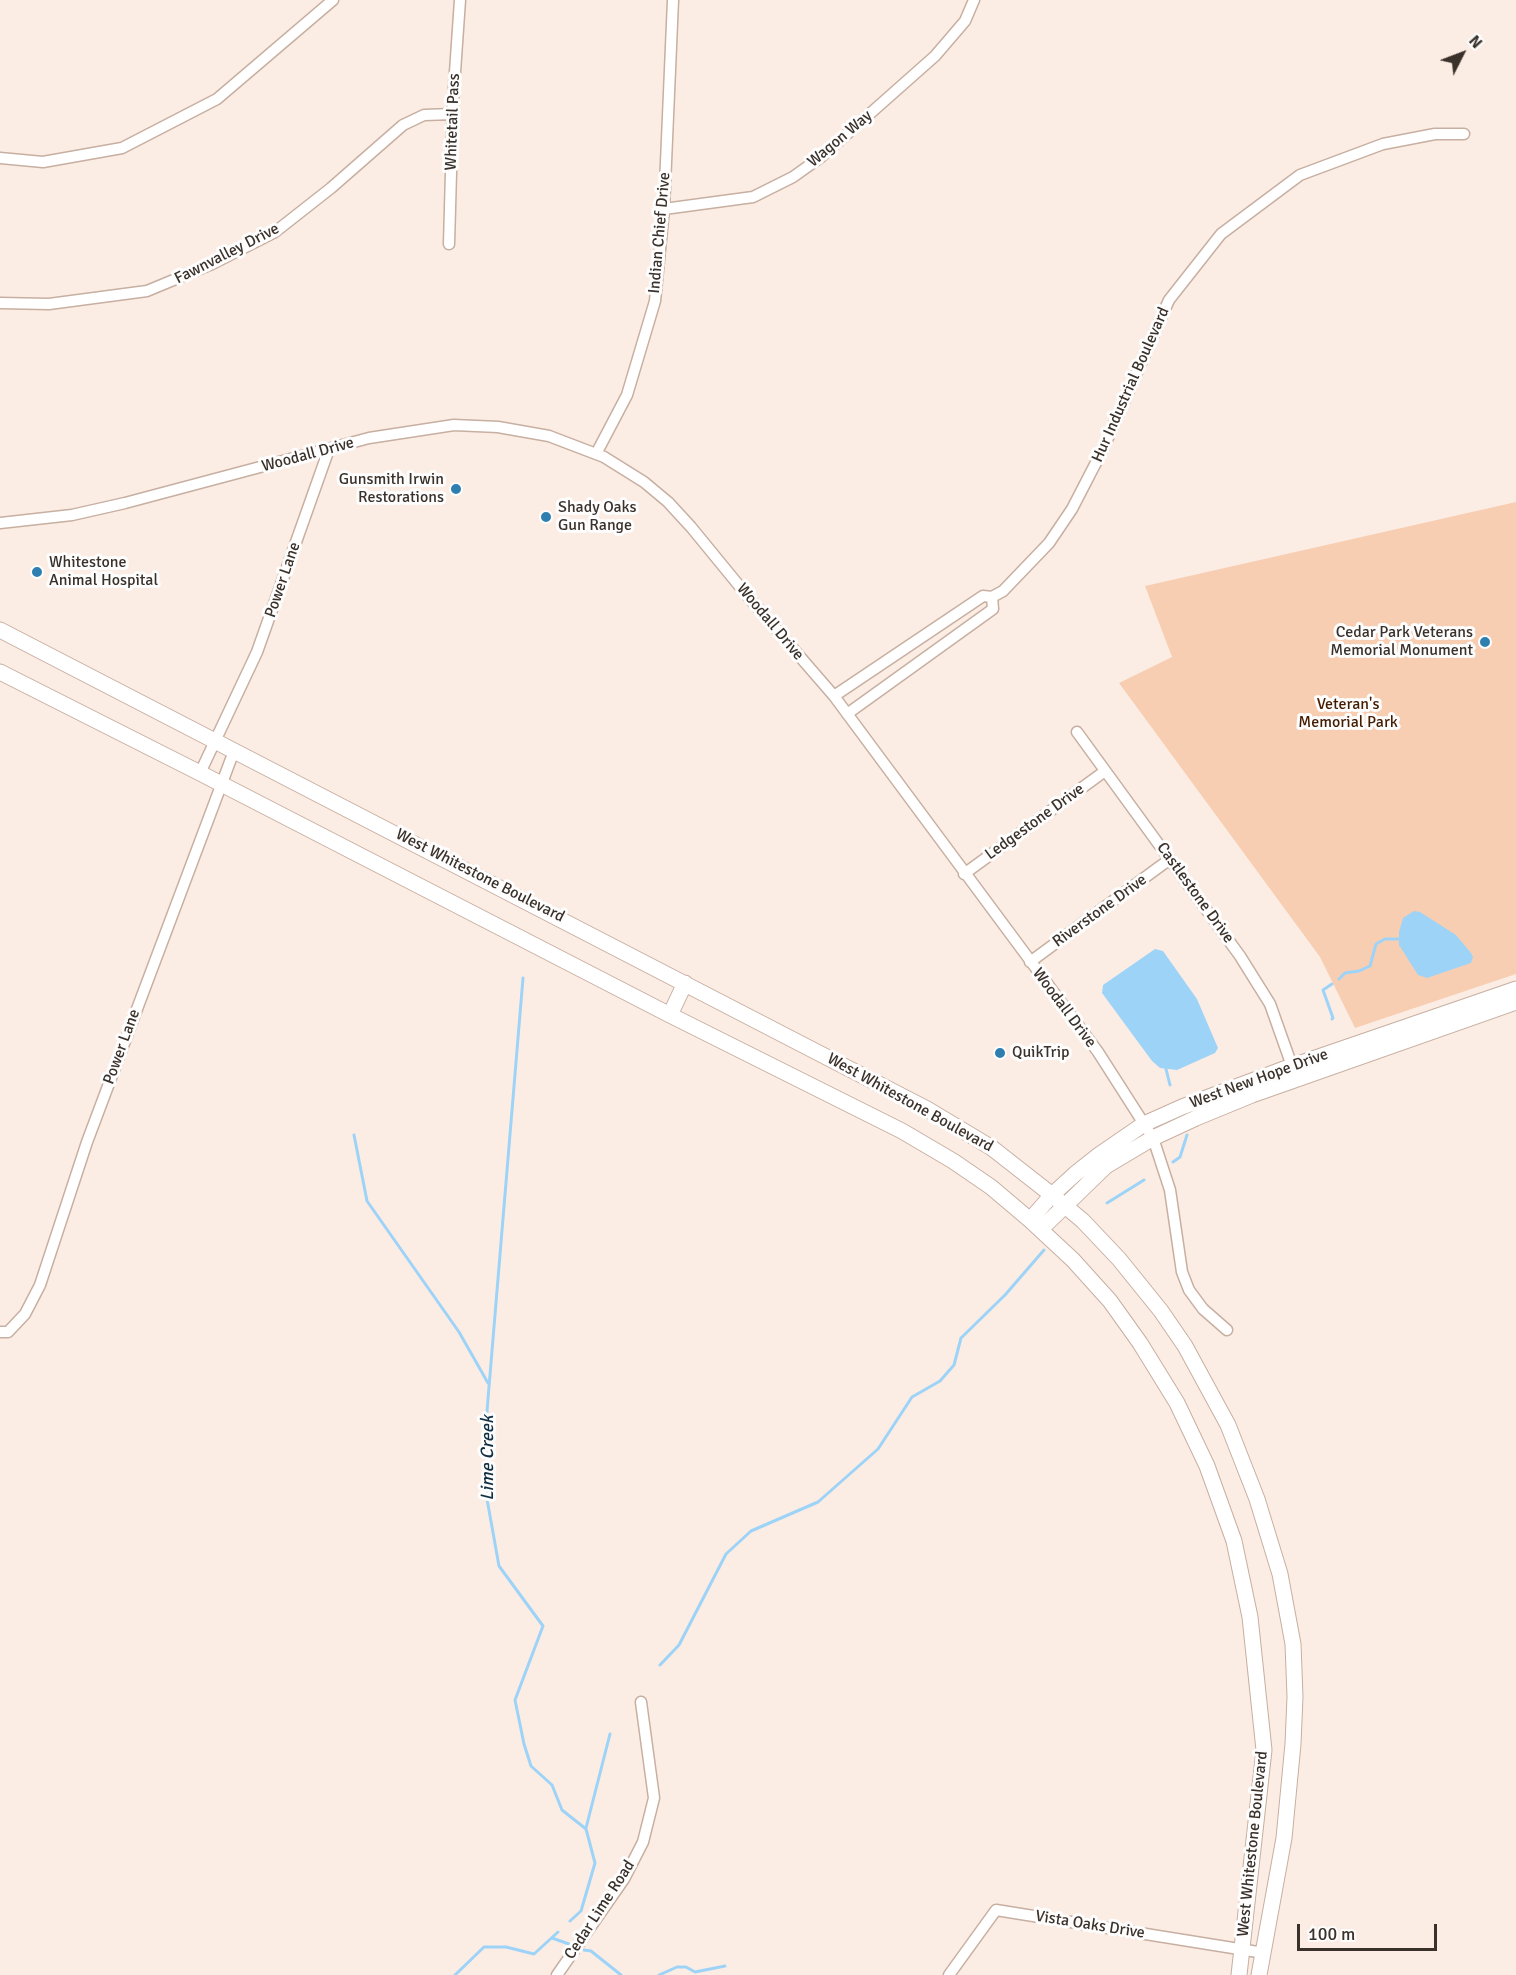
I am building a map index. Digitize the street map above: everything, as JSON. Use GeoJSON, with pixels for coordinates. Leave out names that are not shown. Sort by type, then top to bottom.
{"type":"FeatureCollection","features":[{"type":"Feature","properties":{"kind":"main road","name":"West Whitestone Boulevard"},"geometry":{"type":"LineString","coordinates":[[0,630],[927,1108],[992,1148],[1065,1205],[1119,1259],[1161,1311],[1202,1375],[1228,1425],[1257,1499],[1280,1574],[1293,1644],[1294,1709],[1284,1838],[1259,1975]]}},
{"type":"Feature","properties":{"kind":"main road","name":"West Whitestone Boulevard"},"geometry":{"type":"LineString","coordinates":[[0,672],[670,1015],[902,1131],[991,1187],[1073,1260],[1110,1300],[1177,1403],[1207,1466],[1234,1541],[1250,1617],[1264,1750],[1239,1975]]}},
{"type":"Feature","properties":{"kind":"main road"},"geometry":{"type":"LineString","coordinates":[[670,1015],[685,982]]}},
{"type":"Feature","properties":{"kind":"main road","name":"West New Hope Drive"},"geometry":{"type":"LineString","coordinates":[[1035,1225],[1052,1195],[1099,1155],[1144,1124],[1182,1107],[1292,1066],[1516,989]]}},
{"type":"Feature","properties":{"kind":"main road","name":"West New Hope Drive"},"geometry":{"type":"LineString","coordinates":[[1035,1225],[1065,1205],[1106,1166],[1153,1138],[1196,1118],[1252,1095],[1516,1002]]}},
{"type":"Feature","properties":{"kind":"street"},"geometry":{"type":"LineString","coordinates":[[0,158],[43,162],[122,148],[217,99],[333,0]]}},
{"type":"Feature","properties":{"kind":"street","name":"Whitetail Pass"},"geometry":{"type":"LineString","coordinates":[[449,244],[453,114],[460,0]]}},
{"type":"Feature","properties":{"kind":"street","name":"Indian Chief Drive"},"geometry":{"type":"LineString","coordinates":[[596,454],[627,395],[655,301],[664,209],[672,0]]}},
{"type":"Feature","properties":{"kind":"street","name":"Wagon Way"},"geometry":{"type":"LineString","coordinates":[[664,209],[753,196],[793,177],[821,157],[935,56],[965,21],[974,0]]}},
{"type":"Feature","properties":{"kind":"street","name":"Fawnvalley Drive"},"geometry":{"type":"LineString","coordinates":[[0,303],[49,304],[147,291],[201,269],[275,232],[331,188],[403,125],[424,115],[453,114]]}},
{"type":"Feature","properties":{"kind":"street","name":"Hur Industrial Boulevard"},"geometry":{"type":"LineString","coordinates":[[834,696],[983,596],[993,597],[1003,591],[1023,573],[1049,543],[1072,509],[1103,449],[1169,300],[1221,234],[1300,175],[1383,144],[1435,134],[1464,134]]}},
{"type":"Feature","properties":{"kind":"street","name":"Woodall Drive"},"geometry":{"type":"LineString","coordinates":[[0,523],[72,515],[369,438],[454,424],[498,427],[549,436],[596,454],[644,482],[668,502],[691,527],[834,696],[1098,1053],[1153,1138],[1170,1190],[1182,1272],[1189,1290],[1203,1309],[1227,1330]]}},
{"type":"Feature","properties":{"kind":"street","name":"Power Lane"},"geometry":{"type":"LineString","coordinates":[[200,773],[257,652],[329,449]]}},
{"type":"Feature","properties":{"kind":"street"},"geometry":{"type":"LineString","coordinates":[[847,714],[993,609],[993,597]]}},
{"type":"Feature","properties":{"kind":"street","name":"Castlestone Drive"},"geometry":{"type":"LineString","coordinates":[[1077,732],[1240,956],[1270,1004],[1292,1066]]}},
{"type":"Feature","properties":{"kind":"street","name":"Power Lane"},"geometry":{"type":"LineString","coordinates":[[0,1332],[8,1332],[25,1314],[40,1285],[87,1142],[234,751]]}},
{"type":"Feature","properties":{"kind":"street","name":"Ledgestone Drive"},"geometry":{"type":"LineString","coordinates":[[964,874],[1105,771]]}},
{"type":"Feature","properties":{"kind":"street","name":"Riverstone Drive"},"geometry":{"type":"LineString","coordinates":[[1030,962],[1170,859]]}},
{"type":"Feature","properties":{"kind":"street","name":"Cedar Lime Road"},"geometry":{"type":"LineString","coordinates":[[557,1975],[624,1879],[643,1842],[654,1798],[641,1702]]}},
{"type":"Feature","properties":{"kind":"street","name":"Vista Oaks Drive"},"geometry":{"type":"LineString","coordinates":[[949,1975],[996,1910],[1263,1953]]}},
{"type":"Feature","properties":{"kind":"green space","name":"Veteran's Memorial Park"},"geometry":{"type":"Polygon","coordinates":[[[1516,502],[1516,974],[1355,1028],[1320,957],[1119,683],[1172,657],[1145,586],[1516,502]]]}},
{"type":"Feature","properties":{"kind":"water"},"geometry":{"type":"Polygon","coordinates":[[[1414,911],[1420,912],[1456,935],[1471,953],[1473,957],[1471,963],[1427,978],[1418,975],[1399,945],[1399,932],[1403,918],[1414,911]]]}},
{"type":"Feature","properties":{"kind":"water"},"geometry":{"type":"Polygon","coordinates":[[[1155,949],[1163,951],[1197,999],[1218,1048],[1215,1053],[1177,1070],[1160,1068],[1152,1061],[1102,993],[1103,985],[1155,949]]]}},
{"type":"Feature","properties":{"kind":"waterway"},"geometry":{"type":"LineString","coordinates":[[1339,979],[1345,973],[1359,971],[1370,966],[1376,944],[1385,939],[1399,939]]}},
{"type":"Feature","properties":{"kind":"waterway","name":"Lime Creek"},"geometry":{"type":"LineString","coordinates":[[523,978],[487,1411],[485,1488],[499,1566],[543,1626],[515,1700],[524,1744],[531,1766],[552,1785],[562,1810],[586,1829],[595,1863],[581,1911],[570,1921]]}},
{"type":"Feature","properties":{"kind":"waterway"},"geometry":{"type":"LineString","coordinates":[[1332,984],[1323,990],[1332,1019]]}},
{"type":"Feature","properties":{"kind":"waterway"},"geometry":{"type":"LineString","coordinates":[[1166,1069],[1170,1085]]}},
{"type":"Feature","properties":{"kind":"waterway"},"geometry":{"type":"LineString","coordinates":[[354,1135],[367,1201],[459,1332],[488,1383]]}},
{"type":"Feature","properties":{"kind":"waterway"},"geometry":{"type":"LineString","coordinates":[[1173,1162],[1180,1157],[1187,1135]]}},
{"type":"Feature","properties":{"kind":"waterway"},"geometry":{"type":"LineString","coordinates":[[1107,1203],[1144,1180]]}},
{"type":"Feature","properties":{"kind":"waterway"},"geometry":{"type":"LineString","coordinates":[[660,1665],[679,1645],[726,1554],[751,1531],[818,1502],[878,1449],[912,1397],[940,1381],[954,1365],[961,1338],[1005,1295],[1044,1250]]}},
{"type":"Feature","properties":{"kind":"waterway"},"geometry":{"type":"LineString","coordinates":[[586,1828],[610,1734]]}},
{"type":"Feature","properties":{"kind":"waterway","name":"Lime Creek"},"geometry":{"type":"LineString","coordinates":[[455,1975],[484,1947],[506,1947],[534,1954],[558,1932]]}},
{"type":"Feature","properties":{"kind":"waterway"},"geometry":{"type":"LineString","coordinates":[[552,1938],[569,1944]]}},
{"type":"Feature","properties":{"kind":"waterway"},"geometry":{"type":"LineString","coordinates":[[584,1950],[591,1951],[621,1975]]}},
{"type":"Feature","properties":{"kind":"waterway"},"geometry":{"type":"LineString","coordinates":[[659,1975],[677,1967],[686,1967],[695,1972],[725,1966]]}},
{"type":"Feature","properties":{"kind":"place","name":"Gunsmith Irwin Restorations"},"geometry":{"type":"Point","coordinates":[456,489]}},
{"type":"Feature","properties":{"kind":"place","name":"Shady Oaks Gun Range"},"geometry":{"type":"Point","coordinates":[546,517]}},
{"type":"Feature","properties":{"kind":"place","name":"Whitestone Animal Hospital"},"geometry":{"type":"Point","coordinates":[37,572]}},
{"type":"Feature","properties":{"kind":"place","name":"Cedar Park Veterans Memorial Monument"},"geometry":{"type":"Point","coordinates":[1485,642]}},
{"type":"Feature","properties":{"kind":"place","name":"QuikTrip"},"geometry":{"type":"Point","coordinates":[1000,1053]}}]}
